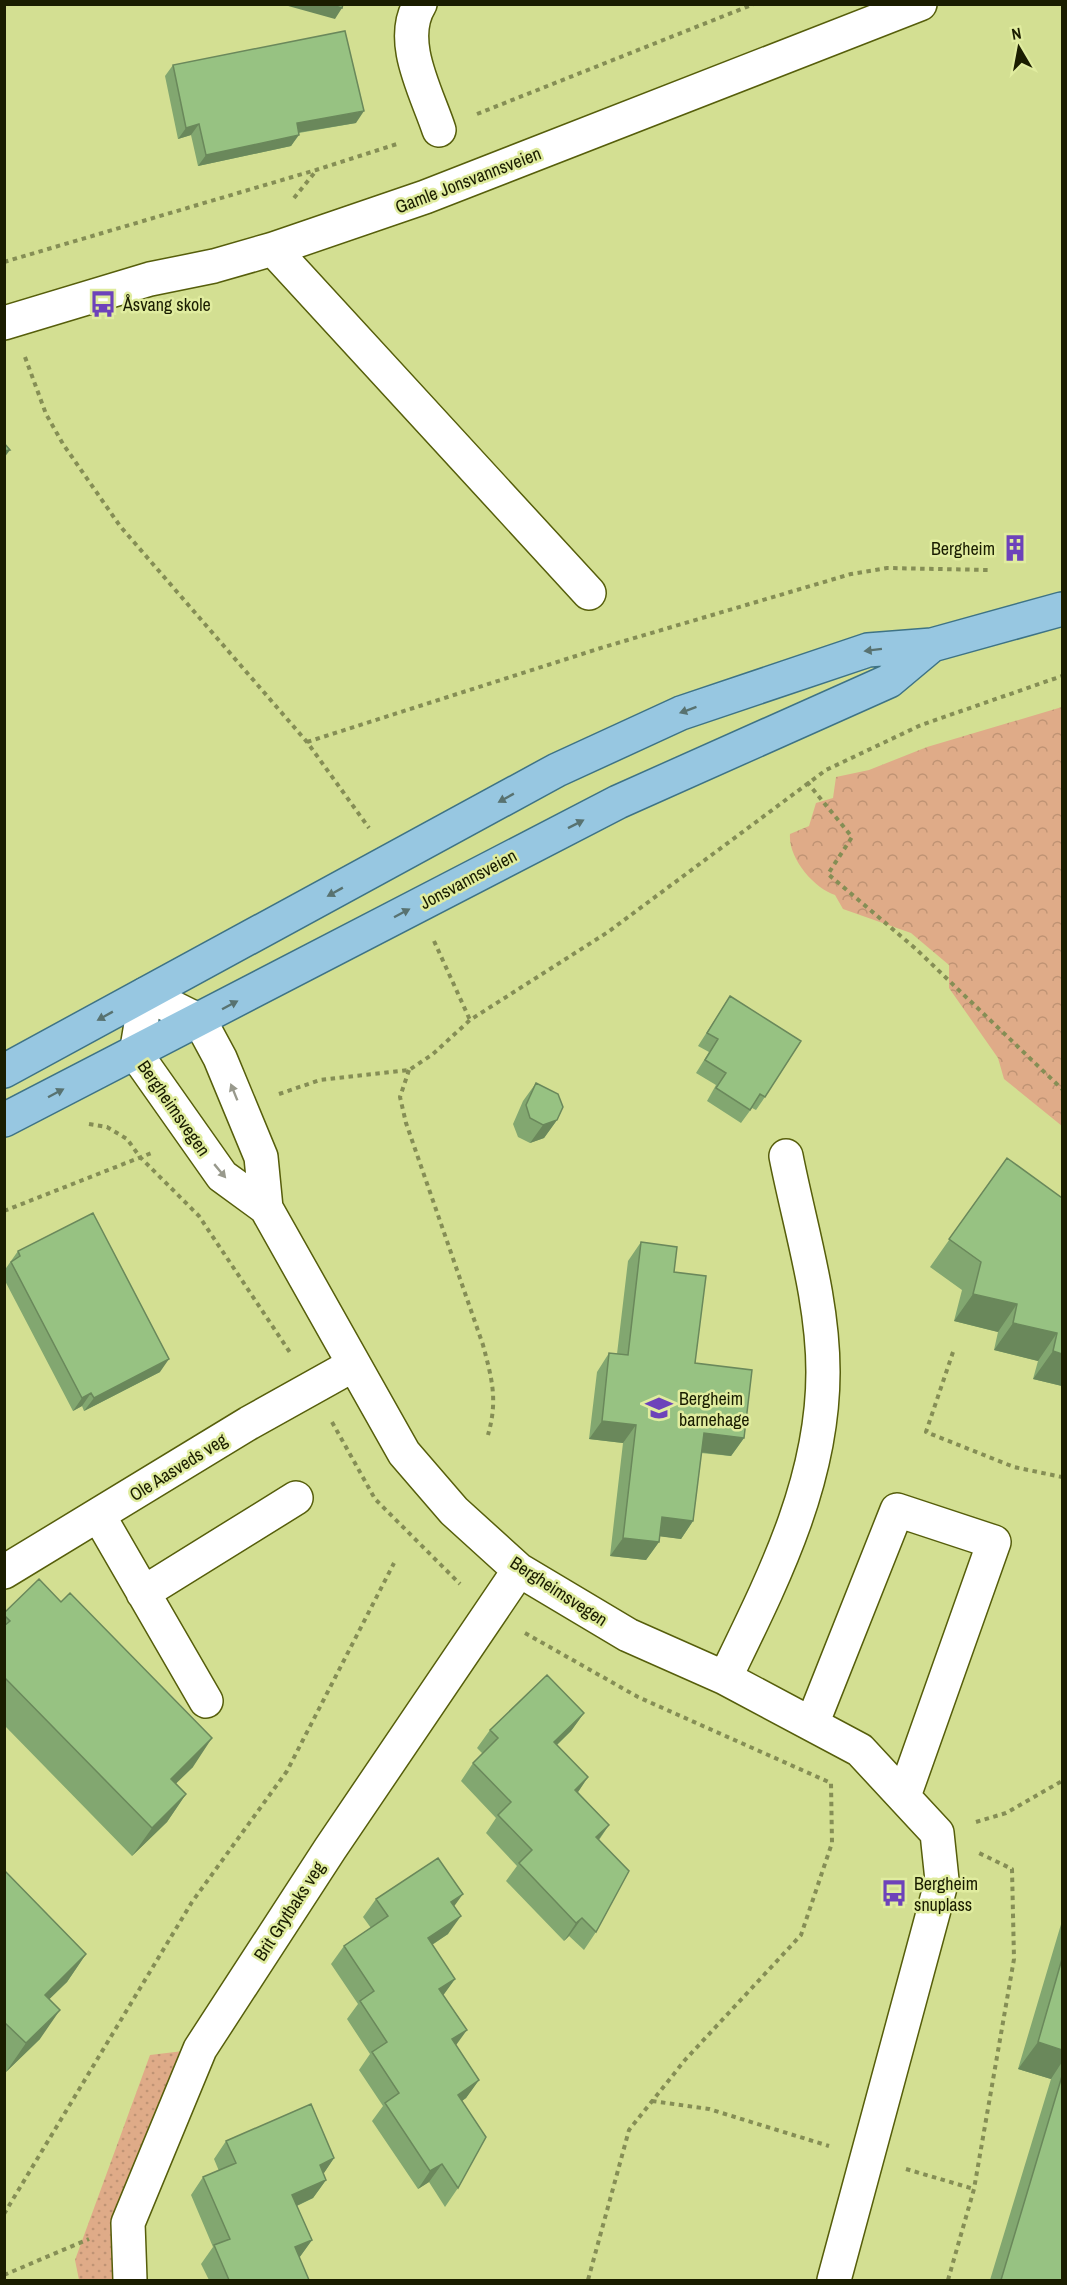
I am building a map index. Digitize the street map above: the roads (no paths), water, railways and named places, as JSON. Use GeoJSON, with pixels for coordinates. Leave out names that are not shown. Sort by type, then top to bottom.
{"type":"FeatureCollection","features":[{"type":"Feature","properties":{"kind":"main road","name":"Jonsvannsveien"},"geometry":{"type":"LineString","coordinates":[[4,1071],[557,770],[681,713],[868,650],[932,645],[1062,609]]}},
{"type":"Feature","properties":{"kind":"main road","name":"Jonsvannsveien"},"geometry":{"type":"LineString","coordinates":[[4,1120],[200,1021],[482,871],[618,802],[721,754],[889,681],[932,645]]}},
{"type":"Feature","properties":{"kind":"street"},"geometry":{"type":"LineString","coordinates":[[420,4],[412,26],[412,50],[439,129]]}},
{"type":"Feature","properties":{"kind":"street","name":"Gamle Jonsvannsveien"},"geometry":{"type":"LineString","coordinates":[[4,323],[150,279],[213,266],[273,249],[425,197],[920,4]]}},
{"type":"Feature","properties":{"kind":"street"},"geometry":{"type":"LineString","coordinates":[[273,249],[589,593]]}},
{"type":"Feature","properties":{"kind":"street"},"geometry":{"type":"LineString","coordinates":[[146,993],[200,1021]]}},
{"type":"Feature","properties":{"kind":"street","name":"Bergheimsvegen"},"geometry":{"type":"LineString","coordinates":[[146,993],[136,1054],[222,1176],[266,1208]]}},
{"type":"Feature","properties":{"kind":"street","name":"Bergheimsvegen"},"geometry":{"type":"LineString","coordinates":[[200,1021],[220,1058],[261,1157],[266,1208],[404,1453],[454,1511],[519,1570],[628,1635],[725,1678],[860,1750],[937,1833],[942,1880],[834,2280]]}},
{"type":"Feature","properties":{"kind":"street"},"geometry":{"type":"LineString","coordinates":[[725,1678],[780,1564],[801,1508],[816,1445],[823,1372],[816,1293],[786,1156]]}},
{"type":"Feature","properties":{"kind":"street","name":"Ole Aasveds veg"},"geometry":{"type":"LineString","coordinates":[[4,1572],[249,1423],[353,1365]]}},
{"type":"Feature","properties":{"kind":"street"},"geometry":{"type":"LineString","coordinates":[[143,1593],[296,1498]]}},
{"type":"Feature","properties":{"kind":"street"},"geometry":{"type":"LineString","coordinates":[[812,1724],[897,1510],[993,1542],[904,1796]]}},
{"type":"Feature","properties":{"kind":"street"},"geometry":{"type":"LineString","coordinates":[[99,1516],[206,1701]]}},
{"type":"Feature","properties":{"kind":"street","name":"Brit Grytbaks veg"},"geometry":{"type":"LineString","coordinates":[[130,2280],[128,2223],[200,2049],[330,1849],[519,1570]]}},
{"type":"Feature","properties":{"kind":"place","name":"Åsvang skole"},"geometry":{"type":"Point","coordinates":[103,304]}},
{"type":"Feature","properties":{"kind":"place","name":"Bergheim"},"geometry":{"type":"Point","coordinates":[1015,548]}},
{"type":"Feature","properties":{"kind":"place","name":"Bergheim barnehage"},"geometry":{"type":"Point","coordinates":[659,1408]}},
{"type":"Feature","properties":{"kind":"place","name":"Bergheim snuplass"},"geometry":{"type":"Point","coordinates":[894,1893]}}]}
